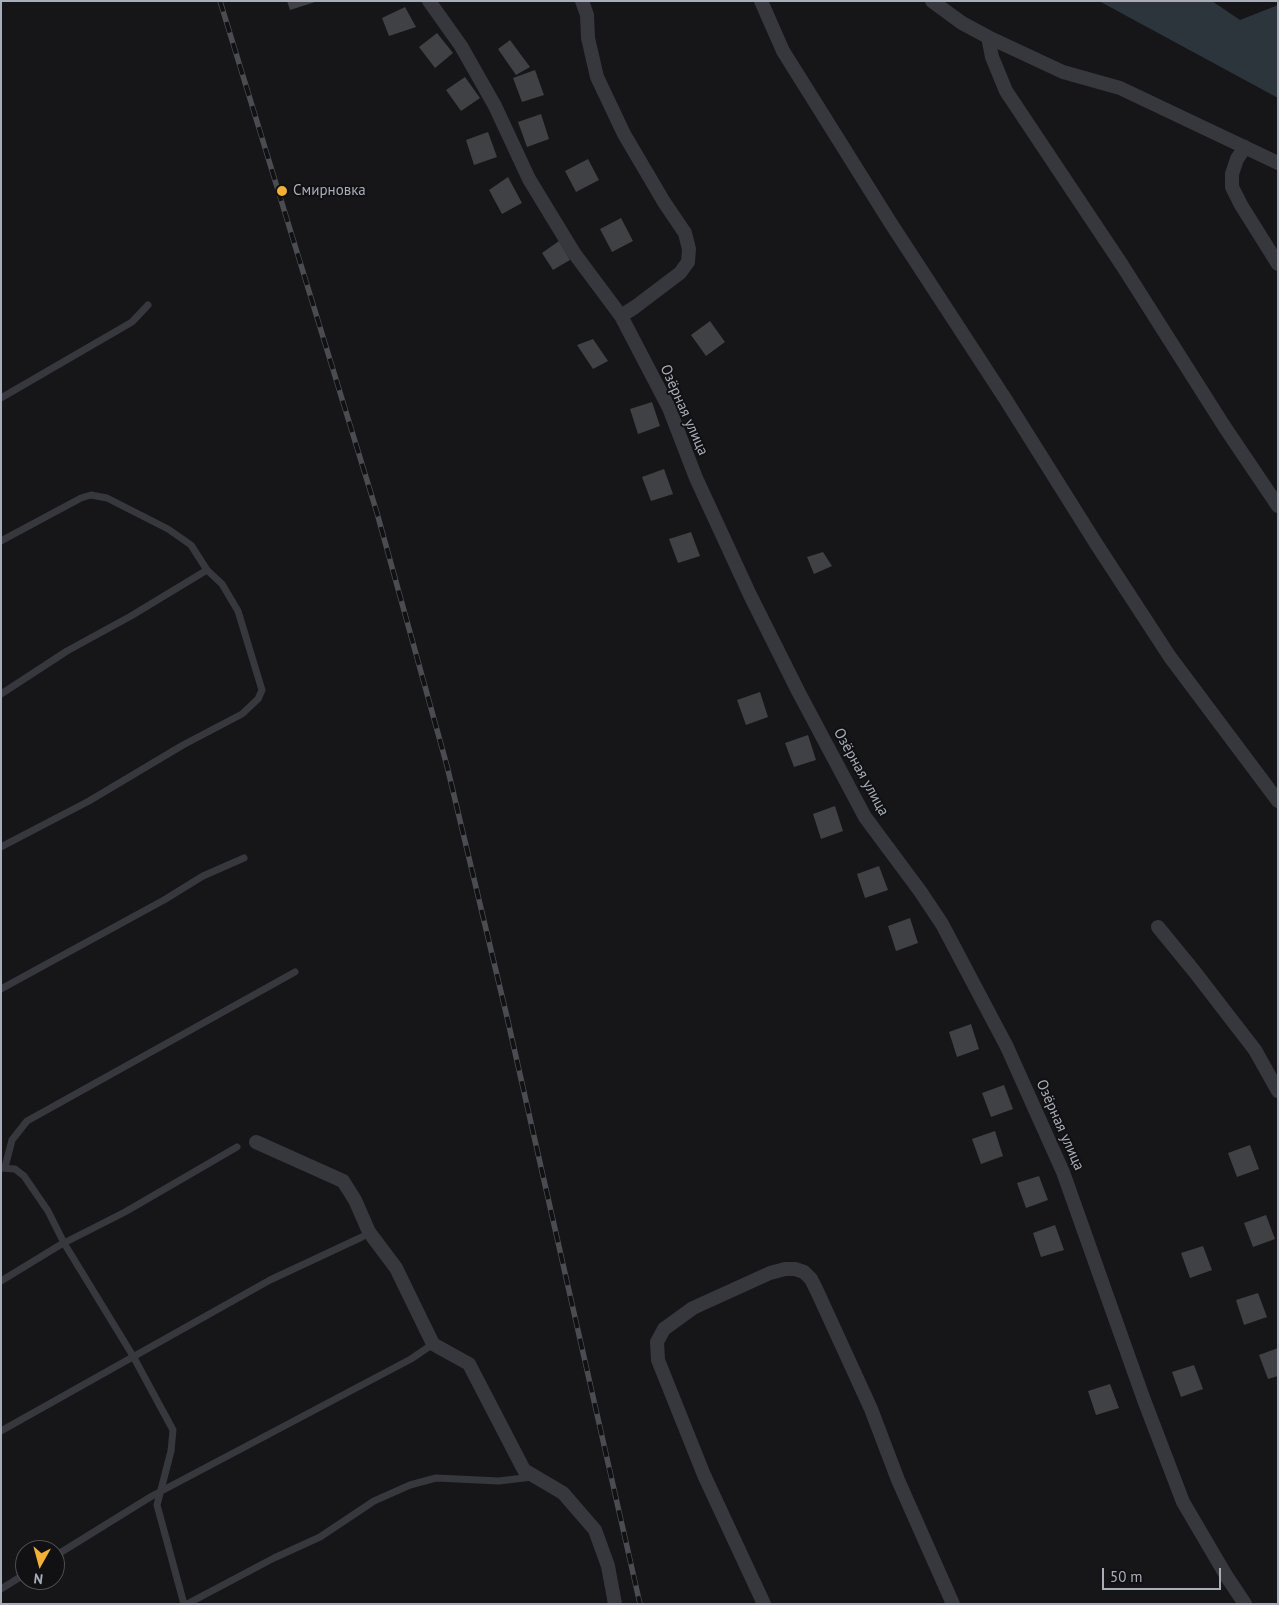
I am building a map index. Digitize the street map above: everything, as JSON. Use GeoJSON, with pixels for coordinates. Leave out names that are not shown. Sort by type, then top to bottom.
{"type":"FeatureCollection","features":[{"type":"Feature","properties":{"kind":"street","name":"Озёрная улица"},"geometry":{"type":"LineString","coordinates":[[429,1],[461,46],[495,106],[530,179],[574,254],[621,316],[669,408],[696,478],[750,595],[798,691],[866,817],[942,924],[984,1000],[1063,1172],[1144,1400],[1183,1502],[1226,1577],[1245,1604]]}},
{"type":"Feature","properties":{"kind":"street"},"geometry":{"type":"LineString","coordinates":[[582,1],[587,15],[588,38],[597,76],[624,134],[664,202],[685,233],[689,250],[688,262],[680,273],[621,316]]}},
{"type":"Feature","properties":{"kind":"street"},"geometry":{"type":"LineString","coordinates":[[761,1],[783,50],[890,222],[1006,400],[1097,545],[1170,657],[1278,801]]}},
{"type":"Feature","properties":{"kind":"street"},"geometry":{"type":"LineString","coordinates":[[932,1],[962,23],[988,37],[1063,72],[1120,88],[1278,163]]}},
{"type":"Feature","properties":{"kind":"street"},"geometry":{"type":"LineString","coordinates":[[988,37],[992,57],[1006,90],[1117,257],[1224,426],[1278,506]]}},
{"type":"Feature","properties":{"kind":"street"},"geometry":{"type":"LineString","coordinates":[[1245,147],[1237,159],[1232,174],[1232,187],[1241,205],[1278,264]]}},
{"type":"Feature","properties":{"kind":"street"},"geometry":{"type":"LineString","coordinates":[[1158,927],[1255,1050],[1278,1091]]}},
{"type":"Feature","properties":{"kind":"street"},"geometry":{"type":"LineString","coordinates":[[256,1142],[342,1181],[356,1200],[368,1232],[396,1268],[433,1344],[469,1364],[524,1470],[563,1494],[595,1530],[608,1566],[615,1604]]}},
{"type":"Feature","properties":{"kind":"street"},"geometry":{"type":"LineString","coordinates":[[764,1604],[704,1474],[658,1360],[657,1342],[664,1329],[693,1308],[770,1273],[785,1269],[795,1269],[804,1272],[812,1279],[871,1409],[898,1480],[953,1604]]}},
{"type":"Feature","properties":{"kind":"lane"},"geometry":{"type":"LineString","coordinates":[[1,398],[132,322],[148,306]]}},
{"type":"Feature","properties":{"kind":"lane"},"geometry":{"type":"LineString","coordinates":[[1,541],[81,498],[91,495],[107,498],[168,529],[191,545],[207,570],[222,584],[238,611],[262,690],[258,699],[242,714],[89,801],[1,847]]}},
{"type":"Feature","properties":{"kind":"lane"},"geometry":{"type":"LineString","coordinates":[[1,694],[67,651],[131,616],[207,570]]}},
{"type":"Feature","properties":{"kind":"lane"},"geometry":{"type":"LineString","coordinates":[[1,990],[164,900],[203,876],[244,858]]}},
{"type":"Feature","properties":{"kind":"lane"},"geometry":{"type":"LineString","coordinates":[[295,972],[27,1121],[12,1140],[3,1167],[15,1168],[24,1176],[48,1211],[64,1243],[133,1356],[173,1430],[157,1505],[185,1604],[274,1558],[320,1537],[374,1501],[410,1485],[436,1478],[499,1482],[535,1476]]}},
{"type":"Feature","properties":{"kind":"lane"},"geometry":{"type":"LineString","coordinates":[[1,1281],[64,1243],[125,1212],[237,1147]]}},
{"type":"Feature","properties":{"kind":"lane"},"geometry":{"type":"LineString","coordinates":[[1,1430],[270,1280],[362,1237]]}},
{"type":"Feature","properties":{"kind":"lane"},"geometry":{"type":"LineString","coordinates":[[65,1550],[160,1492],[411,1359],[433,1344]]}},
{"type":"Feature","properties":{"kind":"lane"},"geometry":{"type":"LineString","coordinates":[[1,1589],[15,1580]]}},
{"type":"Feature","properties":{"kind":"shaded area"},"geometry":{"type":"Polygon","coordinates":[[[1099,1],[1212,1],[1240,20],[1278,5],[1278,98],[1099,1]]]}},
{"type":"Feature","properties":{"kind":"building"},"geometry":{"type":"Polygon","coordinates":[[[287,1],[315,1],[315,2],[290,10],[287,1]]]}},
{"type":"Feature","properties":{"kind":"building"},"geometry":{"type":"Polygon","coordinates":[[[405,7],[416,27],[389,36],[382,18],[405,7]]]}},
{"type":"Feature","properties":{"kind":"building"},"geometry":{"type":"Polygon","coordinates":[[[437,33],[453,53],[435,68],[419,47],[437,33]]]}},
{"type":"Feature","properties":{"kind":"building"},"geometry":{"type":"Polygon","coordinates":[[[510,40],[530,67],[516,75],[498,49],[510,40]]]}},
{"type":"Feature","properties":{"kind":"building"},"geometry":{"type":"Polygon","coordinates":[[[535,70],[544,95],[522,102],[513,78],[535,70]]]}},
{"type":"Feature","properties":{"kind":"building"},"geometry":{"type":"Polygon","coordinates":[[[465,77],[480,98],[461,111],[446,90],[465,77]]]}},
{"type":"Feature","properties":{"kind":"building"},"geometry":{"type":"Polygon","coordinates":[[[541,114],[549,139],[527,147],[518,122],[541,114]]]}},
{"type":"Feature","properties":{"kind":"building"},"geometry":{"type":"Polygon","coordinates":[[[488,132],[497,157],[474,165],[466,140],[488,132]]]}},
{"type":"Feature","properties":{"kind":"building"},"geometry":{"type":"Polygon","coordinates":[[[588,159],[599,180],[576,192],[565,171],[588,159]]]}},
{"type":"Feature","properties":{"kind":"building"},"geometry":{"type":"Polygon","coordinates":[[[508,177],[522,203],[502,214],[489,190],[508,177]]]}},
{"type":"Feature","properties":{"kind":"building"},"geometry":{"type":"Polygon","coordinates":[[[621,218],[633,241],[612,252],[600,229],[621,218]]]}},
{"type":"Feature","properties":{"kind":"building"},"geometry":{"type":"Polygon","coordinates":[[[559,241],[570,260],[553,270],[542,253],[559,241]]]}},
{"type":"Feature","properties":{"kind":"building"},"geometry":{"type":"Polygon","coordinates":[[[710,321],[725,342],[706,356],[691,335],[710,321]]]}},
{"type":"Feature","properties":{"kind":"building"},"geometry":{"type":"Polygon","coordinates":[[[593,339],[608,361],[593,369],[577,345],[593,339]]]}},
{"type":"Feature","properties":{"kind":"building"},"geometry":{"type":"Polygon","coordinates":[[[652,402],[660,426],[638,434],[630,409],[652,402]]]}},
{"type":"Feature","properties":{"kind":"building"},"geometry":{"type":"Polygon","coordinates":[[[664,469],[673,494],[651,501],[642,477],[664,469]]]}},
{"type":"Feature","properties":{"kind":"building"},"geometry":{"type":"Polygon","coordinates":[[[691,532],[700,556],[678,563],[669,539],[691,532]]]}},
{"type":"Feature","properties":{"kind":"building"},"geometry":{"type":"Polygon","coordinates":[[[823,552],[832,566],[814,574],[807,557],[823,552]]]}},
{"type":"Feature","properties":{"kind":"building"},"geometry":{"type":"Polygon","coordinates":[[[760,692],[768,717],[746,725],[737,700],[760,692]]]}},
{"type":"Feature","properties":{"kind":"building"},"geometry":{"type":"Polygon","coordinates":[[[808,735],[816,760],[794,767],[785,743],[808,735]]]}},
{"type":"Feature","properties":{"kind":"building"},"geometry":{"type":"Polygon","coordinates":[[[835,806],[843,831],[821,839],[813,814],[835,806]]]}},
{"type":"Feature","properties":{"kind":"building"},"geometry":{"type":"Polygon","coordinates":[[[879,866],[888,890],[865,898],[857,874],[879,866]]]}},
{"type":"Feature","properties":{"kind":"building"},"geometry":{"type":"Polygon","coordinates":[[[910,918],[918,943],[896,951],[888,926],[910,918]]]}},
{"type":"Feature","properties":{"kind":"building"},"geometry":{"type":"Polygon","coordinates":[[[971,1024],[979,1049],[957,1057],[949,1032],[971,1024]]]}},
{"type":"Feature","properties":{"kind":"building"},"geometry":{"type":"Polygon","coordinates":[[[1004,1085],[1013,1109],[991,1117],[982,1093],[1004,1085]]]}},
{"type":"Feature","properties":{"kind":"building"},"geometry":{"type":"Polygon","coordinates":[[[995,1131],[1003,1156],[981,1164],[972,1139],[995,1131]]]}},
{"type":"Feature","properties":{"kind":"building"},"geometry":{"type":"Polygon","coordinates":[[[1250,1145],[1259,1169],[1237,1177],[1228,1153],[1250,1145]]]}},
{"type":"Feature","properties":{"kind":"building"},"geometry":{"type":"Polygon","coordinates":[[[1039,1176],[1048,1200],[1026,1208],[1017,1183],[1039,1176]]]}},
{"type":"Feature","properties":{"kind":"building"},"geometry":{"type":"Polygon","coordinates":[[[1266,1215],[1275,1239],[1253,1247],[1244,1223],[1266,1215]]]}},
{"type":"Feature","properties":{"kind":"building"},"geometry":{"type":"Polygon","coordinates":[[[1055,1225],[1064,1250],[1041,1257],[1033,1233],[1055,1225]]]}},
{"type":"Feature","properties":{"kind":"building"},"geometry":{"type":"Polygon","coordinates":[[[1203,1246],[1212,1270],[1190,1278],[1181,1253],[1203,1246]]]}},
{"type":"Feature","properties":{"kind":"building"},"geometry":{"type":"Polygon","coordinates":[[[1258,1293],[1267,1317],[1244,1325],[1236,1300],[1258,1293]]]}},
{"type":"Feature","properties":{"kind":"building"},"geometry":{"type":"Polygon","coordinates":[[[1278,1348],[1278,1376],[1268,1379],[1259,1355],[1278,1348]]]}},
{"type":"Feature","properties":{"kind":"building"},"geometry":{"type":"Polygon","coordinates":[[[1194,1365],[1203,1389],[1181,1397],[1172,1372],[1194,1365]]]}},
{"type":"Feature","properties":{"kind":"building"},"geometry":{"type":"Polygon","coordinates":[[[1110,1384],[1119,1408],[1096,1415],[1088,1391],[1110,1384]]]}},
{"type":"Feature","properties":{"kind":"railway"},"geometry":{"type":"LineString","coordinates":[[220,1],[377,513],[447,766],[507,1017],[640,1604]]}},
{"type":"Feature","properties":{"kind":"place","name":"Смирновка"},"geometry":{"type":"Point","coordinates":[282,191]}}]}
